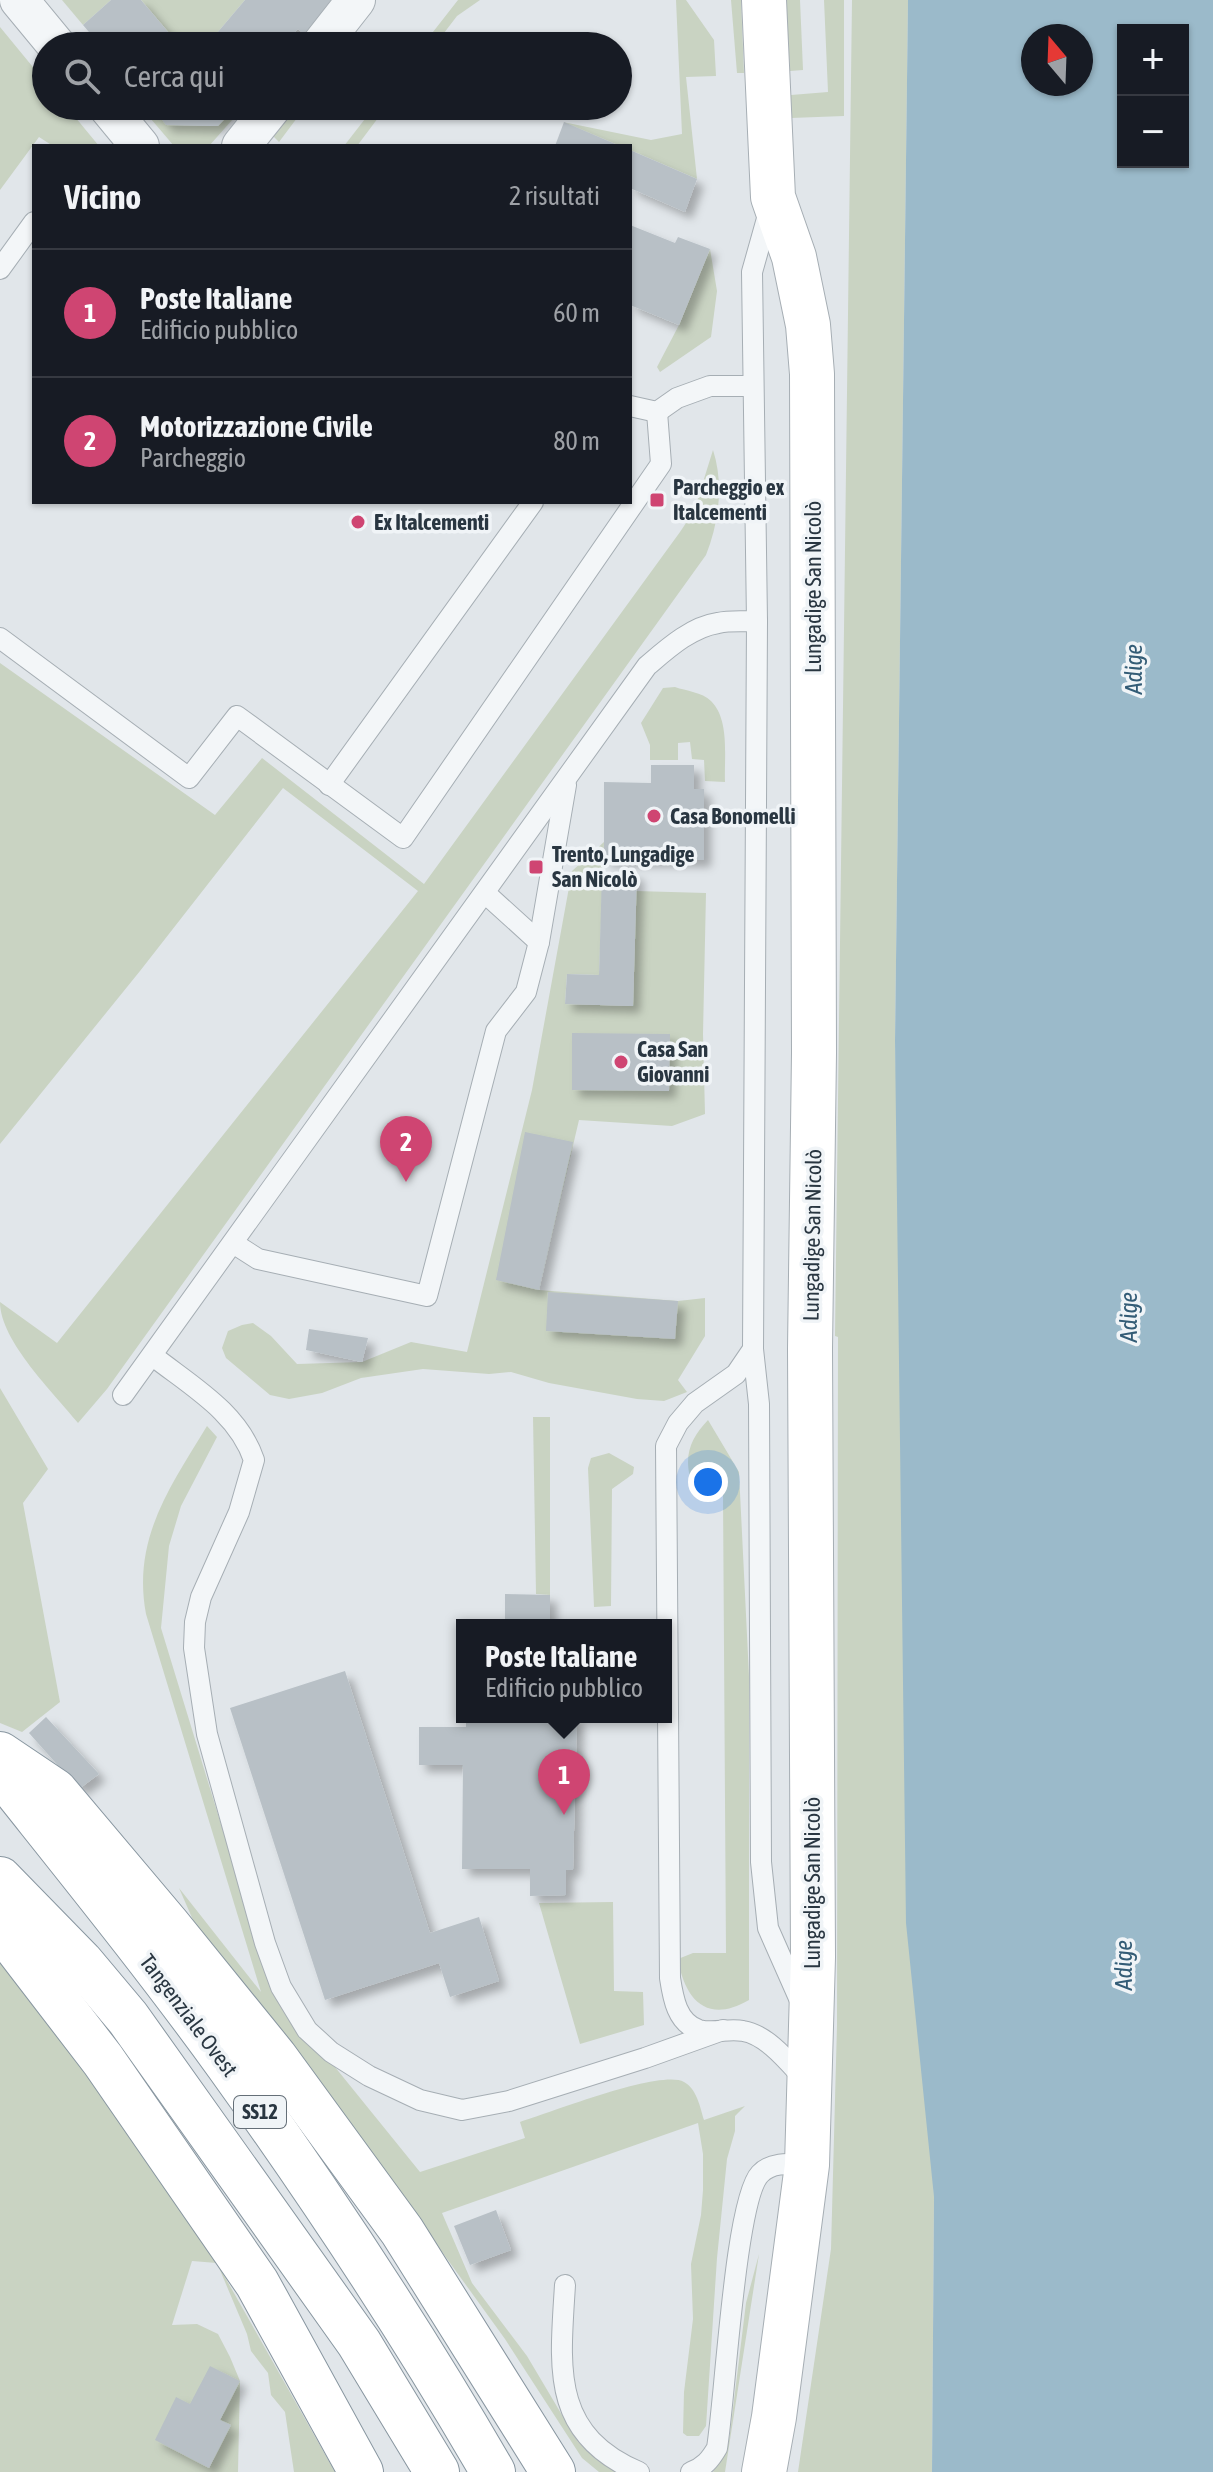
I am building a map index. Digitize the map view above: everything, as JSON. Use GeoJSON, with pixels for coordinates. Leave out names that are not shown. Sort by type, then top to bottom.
{"type":"FeatureCollection","features":[{"type":"Feature","properties":{"kind":"main road","name":"Lungadige San Nicolò"},"geometry":{"type":"LineString","coordinates":[[764,0],[773,197],[794,257],[808,325],[813,423],[814,1053],[810,1349],[813,1877],[807,2165],[777,2402],[764,2472]]}},
{"type":"Feature","properties":{"kind":"main road"},"geometry":{"type":"LineString","coordinates":[[0,1754],[55,1791],[275,2057],[402,2231],[553,2472]]}},
{"type":"Feature","properties":{"kind":"main road","name":"Tangenziale Ovest"},"geometry":{"type":"LineString","coordinates":[[0,1771],[227,2064],[366,2265],[493,2472]]}},
{"type":"Feature","properties":{"kind":"main road","name":"SS12"},"geometry":{"type":"LineString","coordinates":[[0,1879],[81,1962],[128,2018],[359,2343],[437,2472]]}},
{"type":"Feature","properties":{"kind":"main road"},"geometry":{"type":"LineString","coordinates":[[0,1926],[103,2060],[257,2283],[361,2472]]}},
{"type":"Feature","properties":{"kind":"street"},"geometry":{"type":"LineString","coordinates":[[19,0],[45,32]]}},
{"type":"Feature","properties":{"kind":"street"},"geometry":{"type":"LineString","coordinates":[[331,32],[356,0]]}},
{"type":"Feature","properties":{"kind":"street"},"geometry":{"type":"LineString","coordinates":[[119,120],[138,144]]}},
{"type":"Feature","properties":{"kind":"street"},"geometry":{"type":"LineString","coordinates":[[243,144],[262,120]]}},
{"type":"Feature","properties":{"kind":"lane"},"geometry":{"type":"LineString","coordinates":[[773,197],[752,272],[757,621],[753,1349],[759,1404],[764,1899],[768,1928],[810,2023]]}},
{"type":"Feature","properties":{"kind":"lane"},"geometry":{"type":"LineString","coordinates":[[0,269],[32,225]]}},
{"type":"Feature","properties":{"kind":"lane"},"geometry":{"type":"LineString","coordinates":[[632,406],[657,412],[677,398],[710,386],[752,386]]}},
{"type":"Feature","properties":{"kind":"lane"},"geometry":{"type":"LineString","coordinates":[[0,638],[189,778],[237,716],[403,838],[661,464],[657,412]]}},
{"type":"Feature","properties":{"kind":"lane"},"geometry":{"type":"LineString","coordinates":[[329,785],[532,504]]}},
{"type":"Feature","properties":{"kind":"lane"},"geometry":{"type":"LineString","coordinates":[[123,1395],[647,666],[664,651],[703,627],[719,622],[757,621]]}},
{"type":"Feature","properties":{"kind":"lane"},"geometry":{"type":"LineString","coordinates":[[233,1243],[258,1259],[427,1296],[496,1031],[526,992],[539,942],[568,778]]}},
{"type":"Feature","properties":{"kind":"lane"},"geometry":{"type":"LineString","coordinates":[[485,893],[539,942]]}},
{"type":"Feature","properties":{"kind":"lane"},"geometry":{"type":"LineString","coordinates":[[667,1619],[666,1446],[678,1423],[695,1403],[736,1374],[753,1349]]}},
{"type":"Feature","properties":{"kind":"lane"},"geometry":{"type":"LineString","coordinates":[[153,1356],[219,1408],[238,1427],[254,1460],[239,1512],[201,1597],[195,1622],[194,1648],[207,1734],[265,1943],[281,1987],[307,2030],[331,2052],[369,2076],[420,2100],[462,2110],[509,2101],[723,2030]]}},
{"type":"Feature","properties":{"kind":"lane"},"geometry":{"type":"LineString","coordinates":[[668,1723],[670,1978],[677,2009],[685,2021],[699,2030],[745,2031],[778,2050],[808,2084]]}},
{"type":"Feature","properties":{"kind":"lane"},"geometry":{"type":"LineString","coordinates":[[691,2472],[701,2469],[717,2448],[733,2294],[743,2225],[754,2183],[769,2166],[807,2165]]}},
{"type":"Feature","properties":{"kind":"lane"},"geometry":{"type":"LineString","coordinates":[[565,2285],[560,2364],[570,2408],[592,2443],[608,2456],[639,2472]]}},
{"type":"Feature","properties":{"kind":"green space"},"geometry":{"type":"Polygon","coordinates":[[[62,0],[111,0],[83,25],[62,0]]]}},
{"type":"Feature","properties":{"kind":"green space"},"geometry":{"type":"Polygon","coordinates":[[[141,0],[245,0],[218,32],[168,32],[141,0]]]}},
{"type":"Feature","properties":{"kind":"green space"},"geometry":{"type":"Polygon","coordinates":[[[458,0],[480,0],[457,16],[445,32],[433,32],[458,0]]]}},
{"type":"Feature","properties":{"kind":"green space"},"geometry":{"type":"Polygon","coordinates":[[[676,0],[686,0],[714,40],[716,76],[686,77],[697,179],[632,151],[632,144],[615,144],[563,122],[651,140],[682,134],[676,0]]]}},
{"type":"Feature","properties":{"kind":"green space"},"geometry":{"type":"Polygon","coordinates":[[[731,0],[741,0],[744,73],[737,73],[731,0]]]}},
{"type":"Feature","properties":{"kind":"green space"},"geometry":{"type":"Polygon","coordinates":[[[786,0],[800,0],[803,70],[790,71],[786,0]]]}},
{"type":"Feature","properties":{"kind":"green space"},"geometry":{"type":"Polygon","coordinates":[[[824,0],[844,0],[844,116],[791,118],[791,95],[828,92],[824,0]]]}},
{"type":"Feature","properties":{"kind":"green space"},"geometry":{"type":"Polygon","coordinates":[[[852,0],[908,0],[895,1041],[934,2197],[932,2472],[798,2472],[831,2249],[837,2025],[838,1337],[835,1336],[852,0]]]}},
{"type":"Feature","properties":{"kind":"green space"},"geometry":{"type":"Polygon","coordinates":[[[0,27],[32,66],[32,120],[78,120],[97,144],[50,144],[39,137],[0,190],[0,27]]]}},
{"type":"Feature","properties":{"kind":"green space"},"geometry":{"type":"Polygon","coordinates":[[[152,120],[163,120],[167,125],[217,126],[223,120],[232,120],[211,144],[172,144],[152,120]]]}},
{"type":"Feature","properties":{"kind":"green space"},"geometry":{"type":"Polygon","coordinates":[[[280,120],[296,120],[279,142],[271,134],[280,120]]]}},
{"type":"Feature","properties":{"kind":"green space"},"geometry":{"type":"Polygon","coordinates":[[[364,120],[376,120],[358,144],[346,144],[364,120]]]}},
{"type":"Feature","properties":{"kind":"green space"},"geometry":{"type":"Polygon","coordinates":[[[710,249],[717,291],[711,337],[660,372],[657,367],[679,325],[710,249]]]}},
{"type":"Feature","properties":{"kind":"green space"},"geometry":{"type":"Polygon","coordinates":[[[713,450],[719,489],[714,529],[706,555],[107,1389],[78,1423],[18,1350],[2,1317],[0,1302],[57,1343],[418,891],[283,788],[0,1144],[0,663],[215,815],[262,758],[424,884],[694,511],[713,450]]]}},
{"type":"Feature","properties":{"kind":"green space"},"geometry":{"type":"Polygon","coordinates":[[[675,687],[703,696],[717,709],[724,728],[725,782],[705,781],[704,760],[692,759],[690,742],[678,743],[678,760],[650,760],[650,745],[641,723],[663,688],[675,687]]]}},
{"type":"Feature","properties":{"kind":"green space"},"geometry":{"type":"Polygon","coordinates":[[[604,842],[599,975],[567,974],[565,1004],[633,1006],[636,891],[706,893],[705,1114],[672,1126],[579,1120],[539,1290],[678,1301],[705,1298],[705,1336],[678,1380],[687,1392],[664,1401],[637,1399],[549,1383],[511,1372],[489,1374],[423,1369],[361,1378],[322,1393],[289,1399],[270,1395],[226,1358],[222,1348],[228,1331],[253,1323],[271,1336],[297,1364],[362,1362],[411,1342],[467,1352],[532,1090],[572,871],[604,842]]]}},
{"type":"Feature","properties":{"kind":"green space"},"geometry":{"type":"Polygon","coordinates":[[[0,1388],[48,1469],[23,1503],[60,1702],[22,1732],[0,1723],[0,1388]]]}},
{"type":"Feature","properties":{"kind":"green space"},"geometry":{"type":"Polygon","coordinates":[[[533,1417],[550,1417],[550,1595],[536,1594],[533,1417]]]}},
{"type":"Feature","properties":{"kind":"green space"},"geometry":{"type":"Polygon","coordinates":[[[708,1420],[739,1472],[749,1676],[749,2000],[722,2010],[710,2009],[693,1997],[681,1974],[678,1959],[693,1953],[726,1953],[723,1495],[690,1477],[688,1460],[694,1439],[708,1420]]]}},
{"type":"Feature","properties":{"kind":"green space"},"geometry":{"type":"Polygon","coordinates":[[[207,1426],[217,1437],[181,1506],[169,1546],[161,1628],[271,1988],[420,2172],[525,2138],[520,2122],[604,2094],[652,2082],[684,2082],[692,2089],[704,2120],[745,2106],[735,2116],[735,2131],[727,2159],[706,2426],[699,2436],[683,2433],[684,2392],[693,2319],[691,2264],[703,2190],[703,2154],[698,2123],[442,2213],[472,2283],[527,2356],[578,2442],[619,2472],[599,2472],[582,2458],[505,2339],[398,2191],[193,1920],[179,1888],[261,1992],[146,1614],[143,1587],[144,1562],[157,1515],[207,1426]]]}},
{"type":"Feature","properties":{"kind":"green space"},"geometry":{"type":"Polygon","coordinates":[[[609,1453],[634,1467],[633,1474],[612,1489],[611,1606],[594,1607],[588,1468],[591,1458],[609,1453]]]}},
{"type":"Feature","properties":{"kind":"green space"},"geometry":{"type":"Polygon","coordinates":[[[613,1902],[614,1991],[643,1992],[644,2025],[580,2044],[539,1903],[613,1902]]]}},
{"type":"Feature","properties":{"kind":"green space"},"geometry":{"type":"Polygon","coordinates":[[[0,1961],[110,2099],[217,2263],[192,2261],[172,2325],[197,2324],[218,2334],[230,2357],[240,2381],[238,2472],[0,2472],[0,1961]]]}},
{"type":"Feature","properties":{"kind":"green space"},"geometry":{"type":"Polygon","coordinates":[[[759,2254],[725,2472],[713,2472],[729,2441],[746,2303],[759,2254]]]}},
{"type":"Feature","properties":{"kind":"green space"},"geometry":{"type":"Polygon","coordinates":[[[217,2263],[335,2472],[294,2472],[285,2412],[271,2395],[268,2373],[251,2351],[217,2263]]]}},
{"type":"Feature","properties":{"kind":"water","name":"Adige"},"geometry":{"type":"Polygon","coordinates":[[[908,0],[1213,0],[1213,2472],[932,2472],[934,2197],[906,1923],[895,1041],[908,0]]]}},
{"type":"Feature","properties":{"kind":"building"},"geometry":{"type":"Polygon","coordinates":[[[111,0],[141,0],[168,32],[89,32],[83,25],[111,0]]]}},
{"type":"Feature","properties":{"kind":"building"},"geometry":{"type":"Polygon","coordinates":[[[245,0],[331,0],[306,32],[298,29],[295,32],[218,32],[245,0]]]}},
{"type":"Feature","properties":{"kind":"building"},"geometry":{"type":"Polygon","coordinates":[[[162,120],[224,120],[218,126],[166,125],[162,120]]]}},
{"type":"Feature","properties":{"kind":"building"},"geometry":{"type":"Polygon","coordinates":[[[564,122],[615,144],[556,144],[564,122]]]}},
{"type":"Feature","properties":{"kind":"building"},"geometry":{"type":"Polygon","coordinates":[[[632,151],[697,179],[685,212],[632,189],[632,151]]]}},
{"type":"Feature","properties":{"kind":"building"},"geometry":{"type":"Polygon","coordinates":[[[632,226],[675,243],[678,237],[710,249],[679,325],[632,306],[632,226]]]}},
{"type":"Feature","properties":{"kind":"building","name":"Casa Bonomelli"},"geometry":{"type":"Polygon","coordinates":[[[651,765],[694,765],[694,789],[704,789],[704,860],[604,860],[604,782],[651,783],[651,765]]]}},
{"type":"Feature","properties":{"kind":"building"},"geometry":{"type":"Polygon","coordinates":[[[602,872],[637,873],[633,1006],[565,1004],[567,974],[599,975],[602,872]]]}},
{"type":"Feature","properties":{"kind":"building","name":"Casa San Giovanni"},"geometry":{"type":"Polygon","coordinates":[[[572,1033],[670,1034],[669,1091],[572,1090],[572,1033]]]}},
{"type":"Feature","properties":{"kind":"building"},"geometry":{"type":"Polygon","coordinates":[[[525,1132],[573,1142],[539,1290],[496,1280],[525,1132]]]}},
{"type":"Feature","properties":{"kind":"building"},"geometry":{"type":"Polygon","coordinates":[[[548,1292],[678,1301],[675,1339],[546,1331],[548,1292]]]}},
{"type":"Feature","properties":{"kind":"building"},"geometry":{"type":"Polygon","coordinates":[[[309,1329],[368,1338],[362,1362],[306,1350],[309,1329]]]}},
{"type":"Feature","properties":{"kind":"building"},"geometry":{"type":"Polygon","coordinates":[[[505,1594],[550,1595],[550,1619],[505,1619],[505,1594]]]}},
{"type":"Feature","properties":{"kind":"building"},"geometry":{"type":"Polygon","coordinates":[[[345,1671],[430,1933],[479,1917],[499,1981],[450,1997],[439,1963],[325,2000],[230,1708],[345,1671]]]}},
{"type":"Feature","properties":{"kind":"building"},"geometry":{"type":"Polygon","coordinates":[[[46,1717],[99,1774],[79,1789],[29,1733],[46,1717]]]}},
{"type":"Feature","properties":{"kind":"building"},"geometry":{"type":"Polygon","coordinates":[[[466,1723],[577,1723],[573,1870],[566,1870],[566,1895],[530,1896],[530,1869],[462,1869],[463,1765],[419,1765],[419,1727],[466,1727],[466,1723]]]}},
{"type":"Feature","properties":{"kind":"building"},"geometry":{"type":"Polygon","coordinates":[[[496,2210],[511,2250],[470,2265],[454,2226],[496,2210]]]}},
{"type":"Feature","properties":{"kind":"building"},"geometry":{"type":"Polygon","coordinates":[[[210,2366],[240,2381],[220,2420],[231,2425],[209,2468],[155,2440],[176,2397],[190,2404],[210,2366]]]}},
{"type":"Feature","properties":{"kind":"place","name":"Parcheggio ex Italcementi"},"geometry":{"type":"Point","coordinates":[657,500]}},
{"type":"Feature","properties":{"kind":"place","name":"Ex Italcementi"},"geometry":{"type":"Point","coordinates":[358,522]}},
{"type":"Feature","properties":{"kind":"place","name":"Casa Bonomelli"},"geometry":{"type":"Point","coordinates":[654,816]}},
{"type":"Feature","properties":{"kind":"place","name":"Trento, Lungadige San Nicolò"},"geometry":{"type":"Point","coordinates":[536,867]}},
{"type":"Feature","properties":{"kind":"place","name":"Casa San Giovanni"},"geometry":{"type":"Point","coordinates":[621,1062]}},
{"type":"Feature","properties":{"kind":"place","name":"Motorizzazione Civile"},"geometry":{"type":"Point","coordinates":[406,1182]}},
{"type":"Feature","properties":{"kind":"place","name":"Poste Italiane"},"geometry":{"type":"Point","coordinates":[564,1815]}}]}
